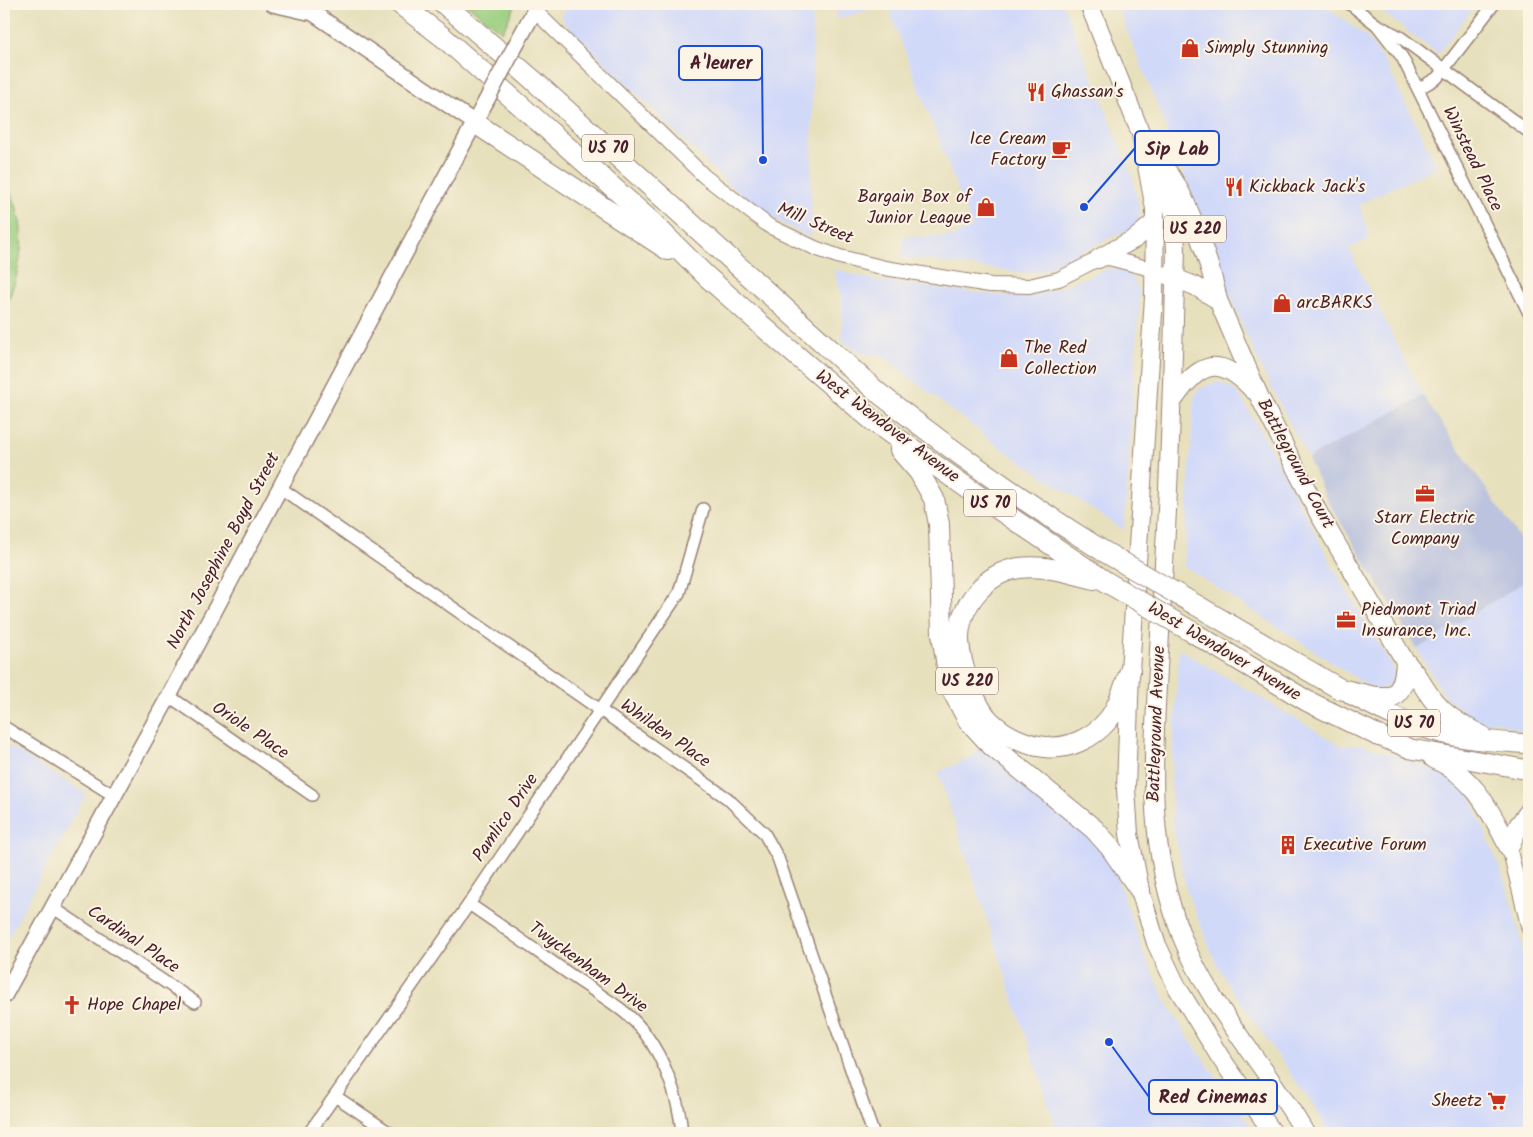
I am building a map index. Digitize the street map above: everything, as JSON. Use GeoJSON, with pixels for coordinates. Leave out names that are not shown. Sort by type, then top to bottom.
{"type":"FeatureCollection","features":[{"type":"Feature","properties":{"kind":"highway","name":"West Wendover Avenue"},"geometry":{"type":"LineString","coordinates":[[400,4],[443,38],[652,222],[776,338],[873,421],[973,492],[1108,583],[1307,701],[1379,736],[1411,748],[1529,770]]}},
{"type":"Feature","properties":{"kind":"highway","name":"West Wendover Avenue"},"geometry":{"type":"LineString","coordinates":[[444,4],[532,79],[876,391],[1006,489],[1103,551],[1376,708],[1430,729],[1458,737],[1529,744]]}},
{"type":"Feature","properties":{"kind":"highway"},"geometry":{"type":"LineString","coordinates":[[475,122],[532,162],[706,274]]}},
{"type":"Feature","properties":{"kind":"highway"},"geometry":{"type":"LineString","coordinates":[[873,421],[919,472],[934,499],[938,524],[943,641],[950,686],[968,720],[992,746],[1094,828],[1110,847],[1140,890]]}},
{"type":"Feature","properties":{"kind":"highway","name":"US 220"},"geometry":{"type":"LineString","coordinates":[[1108,583],[1055,569],[1017,569],[999,574],[984,584],[968,606],[962,620],[959,639],[961,658],[977,704],[990,721],[1008,735],[1026,743],[1057,748],[1088,737],[1109,719],[1130,671]]}},
{"type":"Feature","properties":{"kind":"highway"},"geometry":{"type":"LineString","coordinates":[[1340,688],[1375,697],[1391,697],[1401,688],[1406,676],[1406,664]]}},
{"type":"Feature","properties":{"kind":"highway","name":"US 220"},"geometry":{"type":"LineString","coordinates":[[1406,664],[1418,675],[1436,704],[1448,715],[1462,726],[1494,741]]}},
{"type":"Feature","properties":{"kind":"highway"},"geometry":{"type":"LineString","coordinates":[[1411,748],[1452,767],[1469,781],[1489,808],[1509,848]]}},
{"type":"Feature","properties":{"kind":"highway"},"geometry":{"type":"LineString","coordinates":[[1509,848],[1519,825],[1529,812]]}},
{"type":"Feature","properties":{"kind":"main road"},"geometry":{"type":"LineString","coordinates":[[273,4],[316,15]]}},
{"type":"Feature","properties":{"kind":"main road"},"geometry":{"type":"LineString","coordinates":[[300,4],[475,122]]}},
{"type":"Feature","properties":{"kind":"main road","name":"Battleground Avenue"},"geometry":{"type":"LineString","coordinates":[[1089,4],[1141,134],[1155,222],[1154,270],[1130,671],[1126,789],[1130,834],[1140,890],[1156,943],[1177,987],[1220,1057],[1273,1133]]}},
{"type":"Feature","properties":{"kind":"main road","name":"North Josephine Boyd Street"},"geometry":{"type":"LineString","coordinates":[[4,996],[169,696],[536,7]]}},
{"type":"Feature","properties":{"kind":"main road","name":"Battleground Avenue"},"geometry":{"type":"LineString","coordinates":[[1141,134],[1162,162],[1174,214],[1175,278],[1172,402],[1152,773],[1157,842],[1168,896],[1182,938],[1202,978],[1222,1014],[1287,1102],[1305,1133]]}},
{"type":"Feature","properties":{"kind":"main road","name":"US 220"},"geometry":{"type":"LineString","coordinates":[[1162,162],[1182,190],[1214,282],[1218,300]]}},
{"type":"Feature","properties":{"kind":"main road"},"geometry":{"type":"LineString","coordinates":[[1098,259],[1136,238],[1155,222]]}},
{"type":"Feature","properties":{"kind":"main road"},"geometry":{"type":"LineString","coordinates":[[1154,270],[1195,286],[1218,300]]}},
{"type":"Feature","properties":{"kind":"main road","name":"Battleground Court"},"geometry":{"type":"LineString","coordinates":[[1218,300],[1260,398],[1319,514],[1406,664]]}},
{"type":"Feature","properties":{"kind":"main road"},"geometry":{"type":"LineString","coordinates":[[1172,402],[1194,373],[1213,367],[1234,373],[1260,398]]}},
{"type":"Feature","properties":{"kind":"street"},"geometry":{"type":"LineString","coordinates":[[1350,4],[1377,25],[1400,37],[1529,132]]}},
{"type":"Feature","properties":{"kind":"street"},"geometry":{"type":"LineString","coordinates":[[1418,89],[1437,78],[1494,4]]}},
{"type":"Feature","properties":{"kind":"street","name":"Mill Street"},"geometry":{"type":"LineString","coordinates":[[536,7],[704,176],[769,226],[815,248],[840,257],[885,268],[990,285],[1029,286],[1060,279],[1098,259],[1124,260],[1154,270]]}},
{"type":"Feature","properties":{"kind":"street","name":"Winstead Place"},"geometry":{"type":"LineString","coordinates":[[1377,25],[1402,57],[1529,313]]}},
{"type":"Feature","properties":{"kind":"street","name":"Whilden Place"},"geometry":{"type":"LineString","coordinates":[[279,487],[727,798],[764,834],[778,858],[873,1133]]}},
{"type":"Feature","properties":{"kind":"street","name":"Pamlico Drive"},"geometry":{"type":"LineString","coordinates":[[309,1133],[470,904],[679,593],[703,509]]}},
{"type":"Feature","properties":{"kind":"street","name":"Oriole Place"},"geometry":{"type":"LineString","coordinates":[[169,696],[312,794]]}},
{"type":"Feature","properties":{"kind":"street"},"geometry":{"type":"LineString","coordinates":[[4,727],[113,795]]}},
{"type":"Feature","properties":{"kind":"street"},"geometry":{"type":"LineString","coordinates":[[1509,848],[1529,929]]}},
{"type":"Feature","properties":{"kind":"street","name":"Twyckenham Drive"},"geometry":{"type":"LineString","coordinates":[[470,904],[620,1009],[643,1031],[658,1054],[671,1086],[680,1114],[682,1133]]}},
{"type":"Feature","properties":{"kind":"street","name":"Cardinal Place"},"geometry":{"type":"LineString","coordinates":[[52,907],[195,1002]]}},
{"type":"Feature","properties":{"kind":"street"},"geometry":{"type":"LineString","coordinates":[[335,1096],[390,1133]]}},
{"type":"Feature","properties":{"kind":"shaded area"},"geometry":{"type":"Polygon","coordinates":[[[568,4],[813,4],[811,238],[776,220],[726,182],[567,25],[561,17],[568,4]]]}},
{"type":"Feature","properties":{"kind":"shaded area"},"geometry":{"type":"Polygon","coordinates":[[[836,4],[1063,4],[1133,178],[1139,209],[1139,220],[1134,230],[1118,234],[1041,271],[1024,273],[901,257],[904,236],[954,237],[955,234],[972,227],[887,5],[837,19],[836,4]]]}},
{"type":"Feature","properties":{"kind":"shaded area"},"geometry":{"type":"Polygon","coordinates":[[[1116,4],[1322,4],[1367,37],[1387,66],[1437,167],[1359,204],[1370,238],[1349,249],[1423,396],[1308,458],[1261,367],[1236,310],[1153,94],[1116,4]]]}},
{"type":"Feature","properties":{"kind":"shaded area"},"geometry":{"type":"Polygon","coordinates":[[[1372,4],[1476,4],[1438,54],[1372,4]]]}},
{"type":"Feature","properties":{"kind":"shaded area"},"geometry":{"type":"Polygon","coordinates":[[[834,269],[876,281],[1004,296],[1033,295],[1047,292],[1108,269],[1117,269],[1132,276],[1140,293],[1124,530],[998,446],[882,356],[860,353],[842,340],[842,301],[834,269]]]}},
{"type":"Feature","properties":{"kind":"shaded area"},"geometry":{"type":"Polygon","coordinates":[[[1212,383],[1223,383],[1238,393],[1263,435],[1334,569],[1394,669],[1392,682],[1386,687],[1379,690],[1368,686],[1184,566],[1194,398],[1197,391],[1212,383]]]}},
{"type":"Feature","properties":{"kind":"shaded area"},"geometry":{"type":"Polygon","coordinates":[[[1423,396],[1529,552],[1529,579],[1417,649],[1326,498],[1308,458],[1423,396]]]}},
{"type":"Feature","properties":{"kind":"shaded area"},"geometry":{"type":"Polygon","coordinates":[[[1529,579],[1529,731],[1521,731],[1496,721],[1486,723],[1472,719],[1444,695],[1417,649],[1529,579]]]}},
{"type":"Feature","properties":{"kind":"shaded area"},"geometry":{"type":"Polygon","coordinates":[[[1179,649],[1340,745],[1361,744],[1444,773],[1469,793],[1507,886],[1522,942],[1529,996],[1529,1133],[1329,1133],[1312,1103],[1233,992],[1216,963],[1187,892],[1173,826],[1171,785],[1179,649]]]}},
{"type":"Feature","properties":{"kind":"shaded area"},"geometry":{"type":"Polygon","coordinates":[[[4,743],[86,794],[4,945],[4,743]]]}},
{"type":"Feature","properties":{"kind":"shaded area"},"geometry":{"type":"Polygon","coordinates":[[[983,746],[1087,831],[1111,861],[1144,954],[1166,1001],[1189,1039],[1256,1133],[1058,1133],[938,772],[969,759],[983,746]]]}},
{"type":"Feature","properties":{"kind":"green space"},"geometry":{"type":"Polygon","coordinates":[[[466,4],[516,4],[502,32],[466,4]]]}},
{"type":"Feature","properties":{"kind":"green space"},"geometry":{"type":"Polygon","coordinates":[[[4,181],[13,196],[18,212],[21,245],[16,278],[4,310],[4,181]]]}},
{"type":"Feature","properties":{"kind":"place","name":"Simply Stunning"},"geometry":{"type":"Point","coordinates":[1190,48]}},
{"type":"Feature","properties":{"kind":"place","name":"Ghassan's"},"geometry":{"type":"Point","coordinates":[1036,92]}},
{"type":"Feature","properties":{"kind":"place","name":"Ice Cream Factory"},"geometry":{"type":"Point","coordinates":[1061,149]}},
{"type":"Feature","properties":{"kind":"place","name":"A'leurer"},"geometry":{"type":"Point","coordinates":[763,160]}},
{"type":"Feature","properties":{"kind":"place","name":"Kickback Jack's"},"geometry":{"type":"Point","coordinates":[1234,187]}},
{"type":"Feature","properties":{"kind":"place","name":"Bargain Box of Junior League"},"geometry":{"type":"Point","coordinates":[986,207]}},
{"type":"Feature","properties":{"kind":"place","name":"Sip Lab"},"geometry":{"type":"Point","coordinates":[1084,207]}},
{"type":"Feature","properties":{"kind":"place","name":"arcBARKS"},"geometry":{"type":"Point","coordinates":[1282,303]}},
{"type":"Feature","properties":{"kind":"place","name":"The Red Collection"},"geometry":{"type":"Point","coordinates":[1009,358]}},
{"type":"Feature","properties":{"kind":"place","name":"Starr Electric Company"},"geometry":{"type":"Point","coordinates":[1425,494]}},
{"type":"Feature","properties":{"kind":"place","name":"Piedmont Triad Insurance, Inc."},"geometry":{"type":"Point","coordinates":[1346,620]}},
{"type":"Feature","properties":{"kind":"place","name":"Executive Forum"},"geometry":{"type":"Point","coordinates":[1288,845]}},
{"type":"Feature","properties":{"kind":"place","name":"Hope Chapel"},"geometry":{"type":"Point","coordinates":[72,1005]}},
{"type":"Feature","properties":{"kind":"place","name":"Red Cinemas"},"geometry":{"type":"Point","coordinates":[1109,1042]}},
{"type":"Feature","properties":{"kind":"place","name":"Sheetz"},"geometry":{"type":"Point","coordinates":[1497,1101]}}]}
